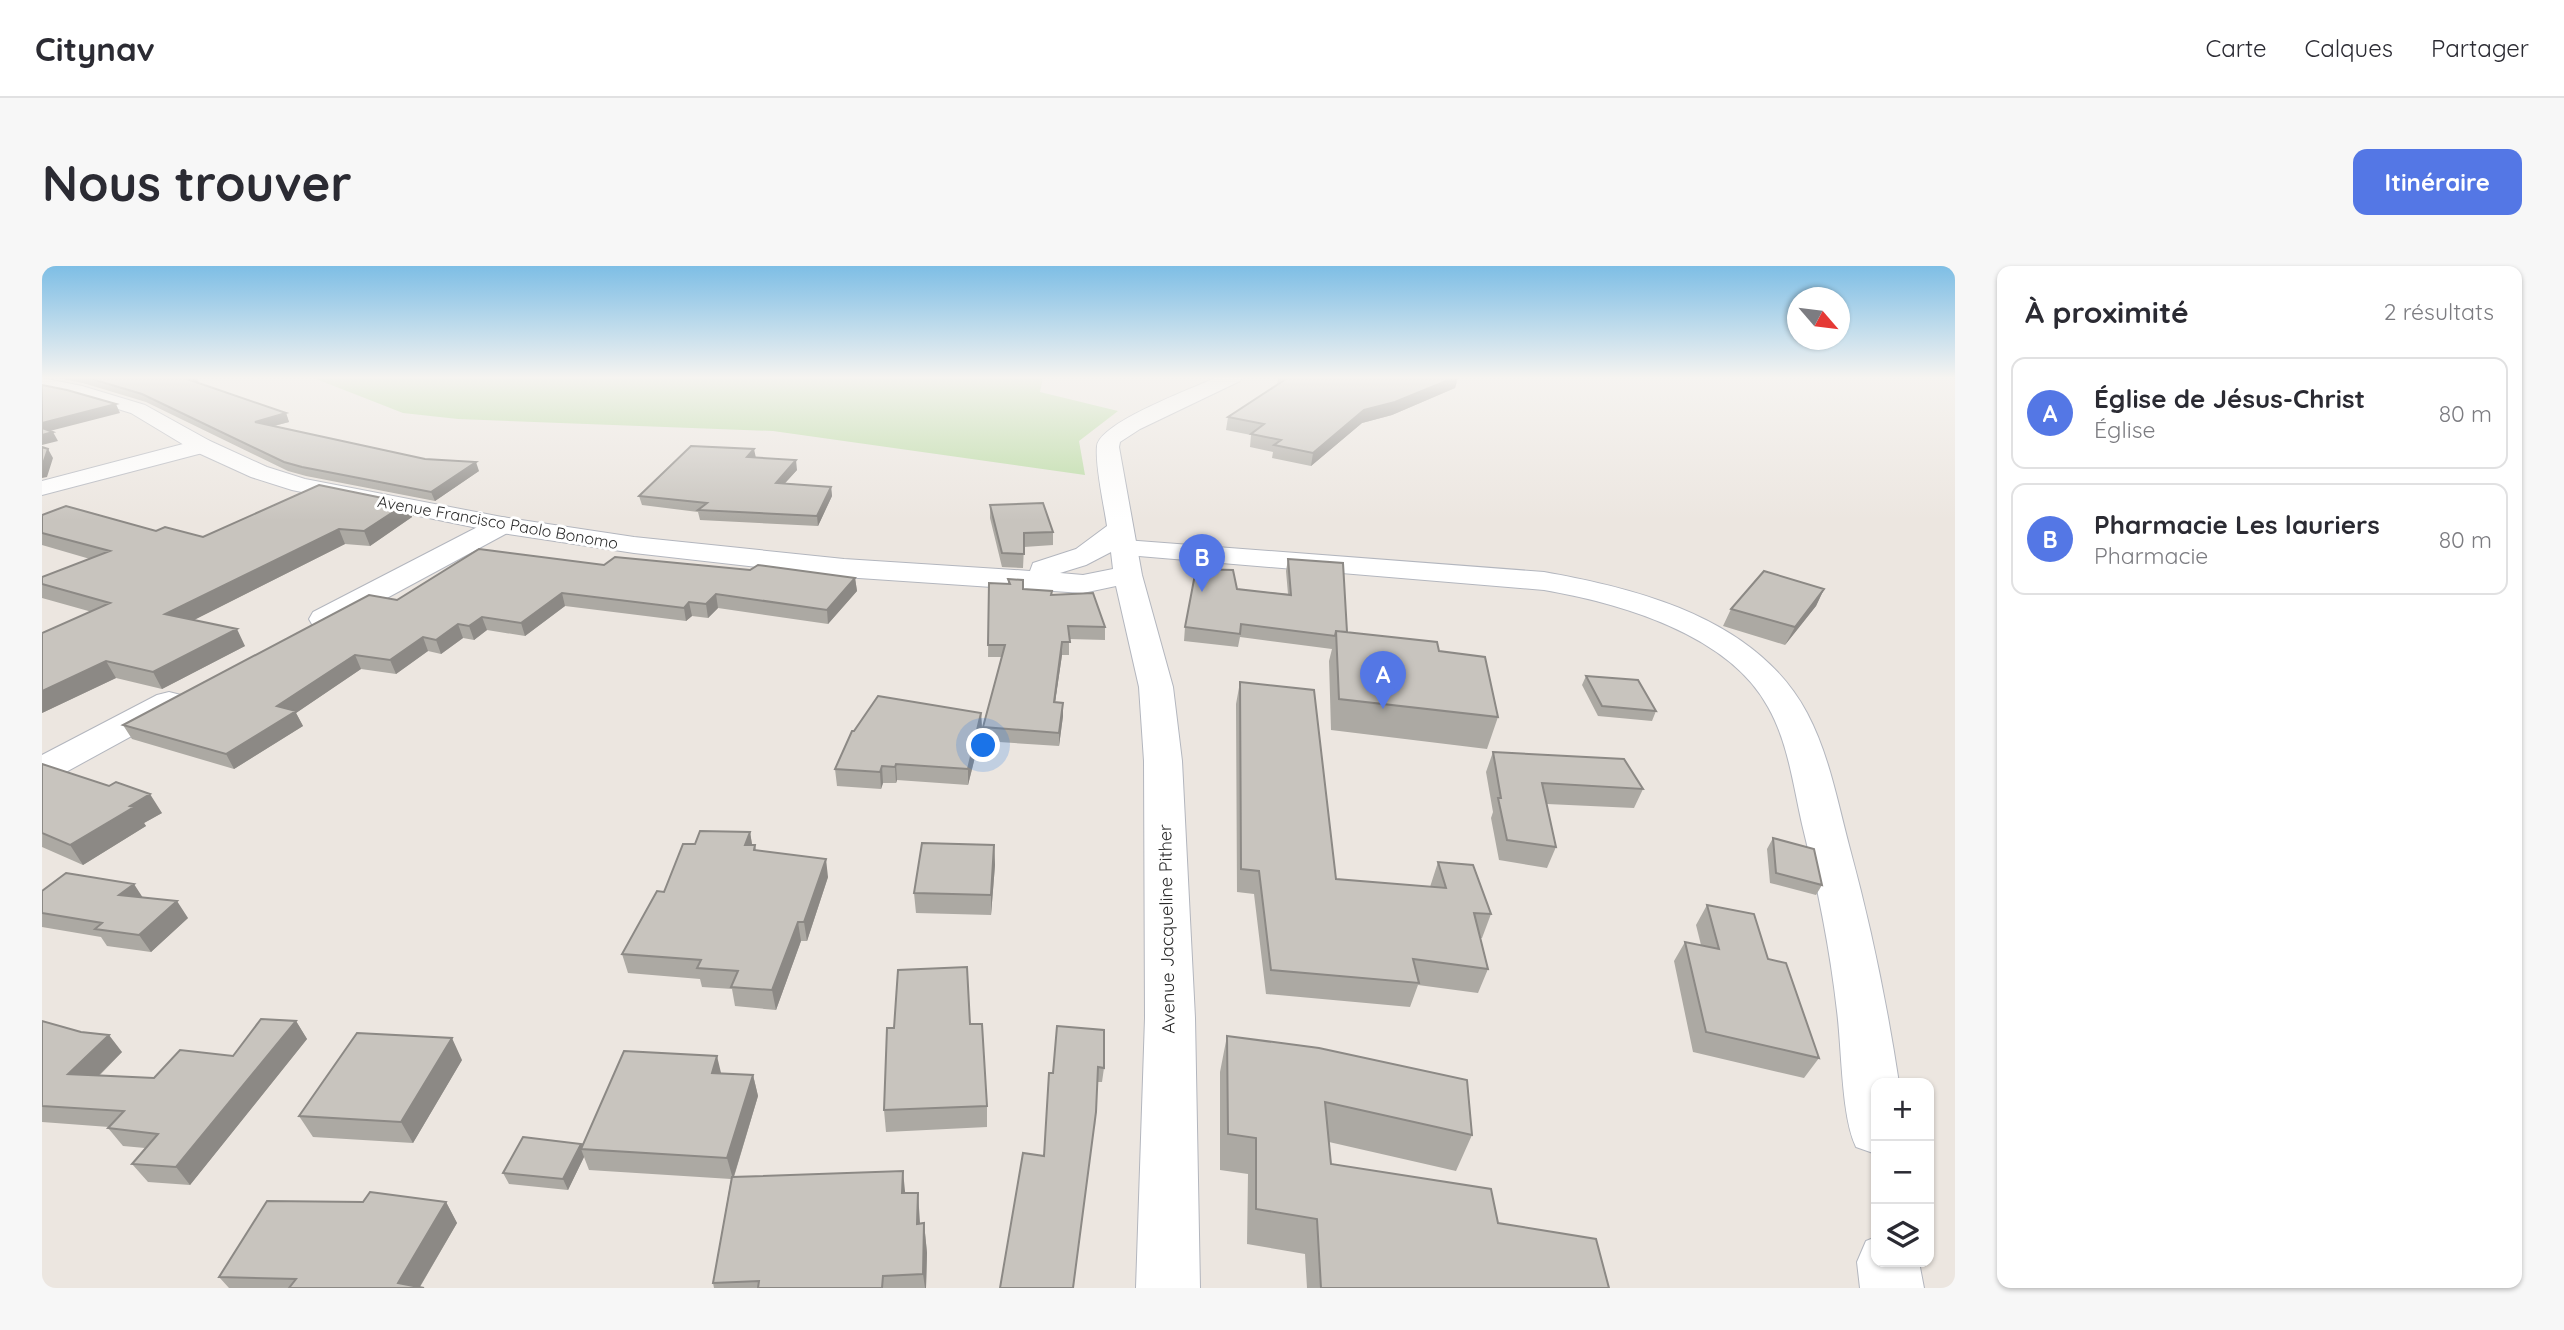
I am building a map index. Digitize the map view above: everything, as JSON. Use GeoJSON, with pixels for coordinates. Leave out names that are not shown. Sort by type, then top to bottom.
{"type":"FeatureCollection","features":[{"type":"Feature","properties":{"kind":"street","name":"Avenue Francisco Paolo Bonomo"},"geometry":{"type":"LineString","coordinates":[[165,425],[202,446],[259,472],[300,485],[502,525],[774,562],[975,575],[1043,575]]}},
{"type":"Feature","properties":{"kind":"street","name":"Avenue Jacqueline Pither"},"geometry":{"type":"LineString","coordinates":[[1132,425],[1110,439],[1108,447],[1125,550],[1156,687],[1163,761],[1170,1018],[1168,1288]]}},
{"type":"Feature","properties":{"kind":"street"},"geometry":{"type":"LineString","coordinates":[[42,488],[202,446]]}},
{"type":"Feature","properties":{"kind":"street"},"geometry":{"type":"LineString","coordinates":[[293,636],[502,525]]}},
{"type":"Feature","properties":{"kind":"street"},"geometry":{"type":"LineString","coordinates":[[1043,575],[1093,554],[1105,545],[1125,550],[1544,581],[1583,586],[1629,598],[1737,652],[1779,696],[1799,732],[1830,847],[1871,1078]]}},
{"type":"Feature","properties":{"kind":"street"},"geometry":{"type":"LineString","coordinates":[[1043,575],[1091,583],[1125,550]]}},
{"type":"Feature","properties":{"kind":"street"},"geometry":{"type":"LineString","coordinates":[[1043,575],[1111,600],[1143,626]]}},
{"type":"Feature","properties":{"kind":"street"},"geometry":{"type":"LineString","coordinates":[[42,770],[198,687]]}},
{"type":"Feature","properties":{"kind":"street"},"geometry":{"type":"LineString","coordinates":[[1889,1267],[1892,1288]]}},
{"type":"Feature","properties":{"kind":"green space"},"geometry":{"type":"Polygon","coordinates":[[[607,425],[1100,425],[1079,441],[1085,475],[773,431],[607,425]]]}},
{"type":"Feature","properties":{"kind":"building"},"geometry":{"type":"Polygon","coordinates":[[[206,425],[267,425],[425,459],[476,462],[431,492],[284,462],[206,425]]]}},
{"type":"Feature","properties":{"kind":"building"},"geometry":{"type":"Polygon","coordinates":[[[1263,425],[1347,425],[1313,453],[1274,445],[1281,440],[1251,434],[1263,425]]]}},
{"type":"Feature","properties":{"kind":"building"},"geometry":{"type":"Polygon","coordinates":[[[42,428],[53,432],[42,435],[42,428]]]}},
{"type":"Feature","properties":{"kind":"building"},"geometry":{"type":"Polygon","coordinates":[[[691,446],[754,449],[747,457],[796,460],[776,483],[831,487],[817,516],[698,510],[707,503],[639,496],[691,446]]]}},
{"type":"Feature","properties":{"kind":"building"},"geometry":{"type":"Polygon","coordinates":[[[42,447],[48,449],[42,467],[42,447]]]}},
{"type":"Feature","properties":{"kind":"building"},"geometry":{"type":"Polygon","coordinates":[[[319,485],[407,503],[364,531],[339,529],[165,614],[237,629],[153,672],[106,661],[42,691],[42,633],[110,603],[42,584],[42,577],[110,551],[42,533],[42,515],[66,506],[156,531],[165,527],[203,537],[319,485]]]}},
{"type":"Feature","properties":{"kind":"building"},"geometry":{"type":"Polygon","coordinates":[[[1043,503],[1053,532],[1024,533],[1024,554],[1002,553],[990,505],[1043,503]]]}},
{"type":"Feature","properties":{"kind":"building"},"geometry":{"type":"Polygon","coordinates":[[[479,549],[604,565],[615,557],[750,570],[758,565],[855,578],[827,610],[716,594],[706,604],[689,602],[684,608],[562,593],[521,623],[482,617],[469,626],[458,624],[436,640],[423,637],[390,660],[355,655],[277,706],[296,711],[226,754],[123,725],[369,595],[397,600],[479,549]]]}},
{"type":"Feature","properties":{"kind":"building"},"geometry":{"type":"Polygon","coordinates":[[[1288,559],[1343,563],[1347,632],[1336,631],[1335,636],[1241,624],[1240,634],[1185,627],[1196,569],[1233,570],[1237,589],[1291,595],[1288,559]]]}},
{"type":"Feature","properties":{"kind":"building"},"geometry":{"type":"Polygon","coordinates":[[[1764,571],[1824,589],[1795,627],[1731,609],[1764,571]]]}},
{"type":"Feature","properties":{"kind":"building"},"geometry":{"type":"Polygon","coordinates":[[[1008,579],[1023,580],[1023,589],[1052,591],[1051,595],[1093,593],[1105,627],[1068,626],[1070,642],[1062,642],[1054,702],[1063,703],[1059,733],[983,727],[1005,645],[988,645],[989,583],[1010,584],[1008,579]]]}},
{"type":"Feature","properties":{"kind":"building"},"geometry":{"type":"Polygon","coordinates":[[[1336,631],[1437,642],[1439,651],[1485,657],[1498,717],[1339,699],[1336,631]]]}},
{"type":"Feature","properties":{"kind":"building"},"geometry":{"type":"Polygon","coordinates":[[[1586,676],[1638,680],[1656,711],[1602,706],[1586,676]]]}},
{"type":"Feature","properties":{"kind":"building"},"geometry":{"type":"Polygon","coordinates":[[[1240,682],[1314,690],[1336,879],[1446,888],[1438,862],[1473,865],[1491,914],[1474,913],[1488,969],[1413,959],[1419,983],[1271,970],[1259,871],[1241,869],[1240,682]]]}},
{"type":"Feature","properties":{"kind":"building"},"geometry":{"type":"Polygon","coordinates":[[[878,696],[981,713],[968,769],[896,764],[895,767],[882,766],[880,772],[835,769],[852,731],[878,696]]]}},
{"type":"Feature","properties":{"kind":"building"},"geometry":{"type":"Polygon","coordinates":[[[1493,752],[1624,759],[1643,789],[1542,783],[1556,847],[1507,840],[1498,798],[1501,798],[1493,752]]]}},
{"type":"Feature","properties":{"kind":"building"},"geometry":{"type":"Polygon","coordinates":[[[42,764],[109,786],[116,782],[150,794],[130,806],[134,807],[70,845],[42,833],[42,764]]]}},
{"type":"Feature","properties":{"kind":"building"},"geometry":{"type":"Polygon","coordinates":[[[700,831],[750,832],[745,845],[755,845],[754,850],[826,859],[804,922],[798,922],[772,990],[731,987],[738,971],[697,968],[701,960],[622,954],[657,891],[664,892],[683,844],[695,844],[700,831]]]}},
{"type":"Feature","properties":{"kind":"building"},"geometry":{"type":"Polygon","coordinates":[[[1773,838],[1814,849],[1822,885],[1776,873],[1773,838]]]}},
{"type":"Feature","properties":{"kind":"building"},"geometry":{"type":"Polygon","coordinates":[[[922,843],[994,845],[991,895],[914,893],[922,843]]]}},
{"type":"Feature","properties":{"kind":"building"},"geometry":{"type":"Polygon","coordinates":[[[66,873],[134,884],[119,895],[177,901],[139,935],[95,929],[102,923],[42,913],[42,891],[66,873]]]}},
{"type":"Feature","properties":{"kind":"building"},"geometry":{"type":"Polygon","coordinates":[[[1707,905],[1754,914],[1768,959],[1786,963],[1819,1058],[1706,1032],[1685,942],[1719,949],[1707,905]]]}},
{"type":"Feature","properties":{"kind":"building"},"geometry":{"type":"Polygon","coordinates":[[[967,967],[970,1024],[982,1024],[987,1106],[884,1110],[887,1028],[894,1028],[898,970],[967,967]]]}},
{"type":"Feature","properties":{"kind":"building"},"geometry":{"type":"Polygon","coordinates":[[[261,1019],[296,1021],[176,1167],[132,1164],[158,1134],[108,1128],[124,1111],[42,1106],[42,1021],[81,1032],[109,1035],[68,1074],[154,1078],[180,1050],[233,1056],[261,1019]]]}},
{"type":"Feature","properties":{"kind":"building"},"geometry":{"type":"Polygon","coordinates":[[[1057,1026],[1104,1030],[1104,1068],[1098,1067],[1096,1112],[1073,1288],[1000,1288],[1023,1153],[1044,1156],[1049,1073],[1053,1073],[1057,1026]]]}},
{"type":"Feature","properties":{"kind":"building"},"geometry":{"type":"Polygon","coordinates":[[[357,1033],[452,1038],[401,1122],[299,1116],[357,1033]]]}},
{"type":"Feature","properties":{"kind":"building"},"geometry":{"type":"Polygon","coordinates":[[[1227,1036],[1319,1048],[1467,1080],[1472,1135],[1325,1102],[1331,1164],[1491,1189],[1498,1223],[1596,1239],[1609,1288],[1321,1288],[1317,1219],[1256,1209],[1256,1138],[1228,1134],[1227,1036]]]}},
{"type":"Feature","properties":{"kind":"building"},"geometry":{"type":"Polygon","coordinates":[[[624,1051],[717,1056],[712,1073],[753,1075],[727,1158],[581,1149],[624,1051]]]}},
{"type":"Feature","properties":{"kind":"building"},"geometry":{"type":"Polygon","coordinates":[[[523,1137],[581,1144],[563,1179],[503,1173],[523,1137]]]}},
{"type":"Feature","properties":{"kind":"building"},"geometry":{"type":"Polygon","coordinates":[[[903,1171],[902,1193],[918,1193],[917,1224],[924,1223],[923,1274],[883,1276],[882,1288],[758,1288],[759,1281],[713,1283],[732,1177],[903,1171]]]}},
{"type":"Feature","properties":{"kind":"building"},"geometry":{"type":"Polygon","coordinates":[[[370,1192],[446,1202],[398,1283],[424,1288],[289,1288],[296,1279],[219,1277],[267,1201],[363,1202],[370,1192]]]}},
{"type":"Feature","properties":{"kind":"place","name":"Pharmacie Les lauriers"},"geometry":{"type":"Point","coordinates":[1202,592]}},
{"type":"Feature","properties":{"kind":"place","name":"Église de Jésus-Christ"},"geometry":{"type":"Point","coordinates":[1383,709]}}]}
